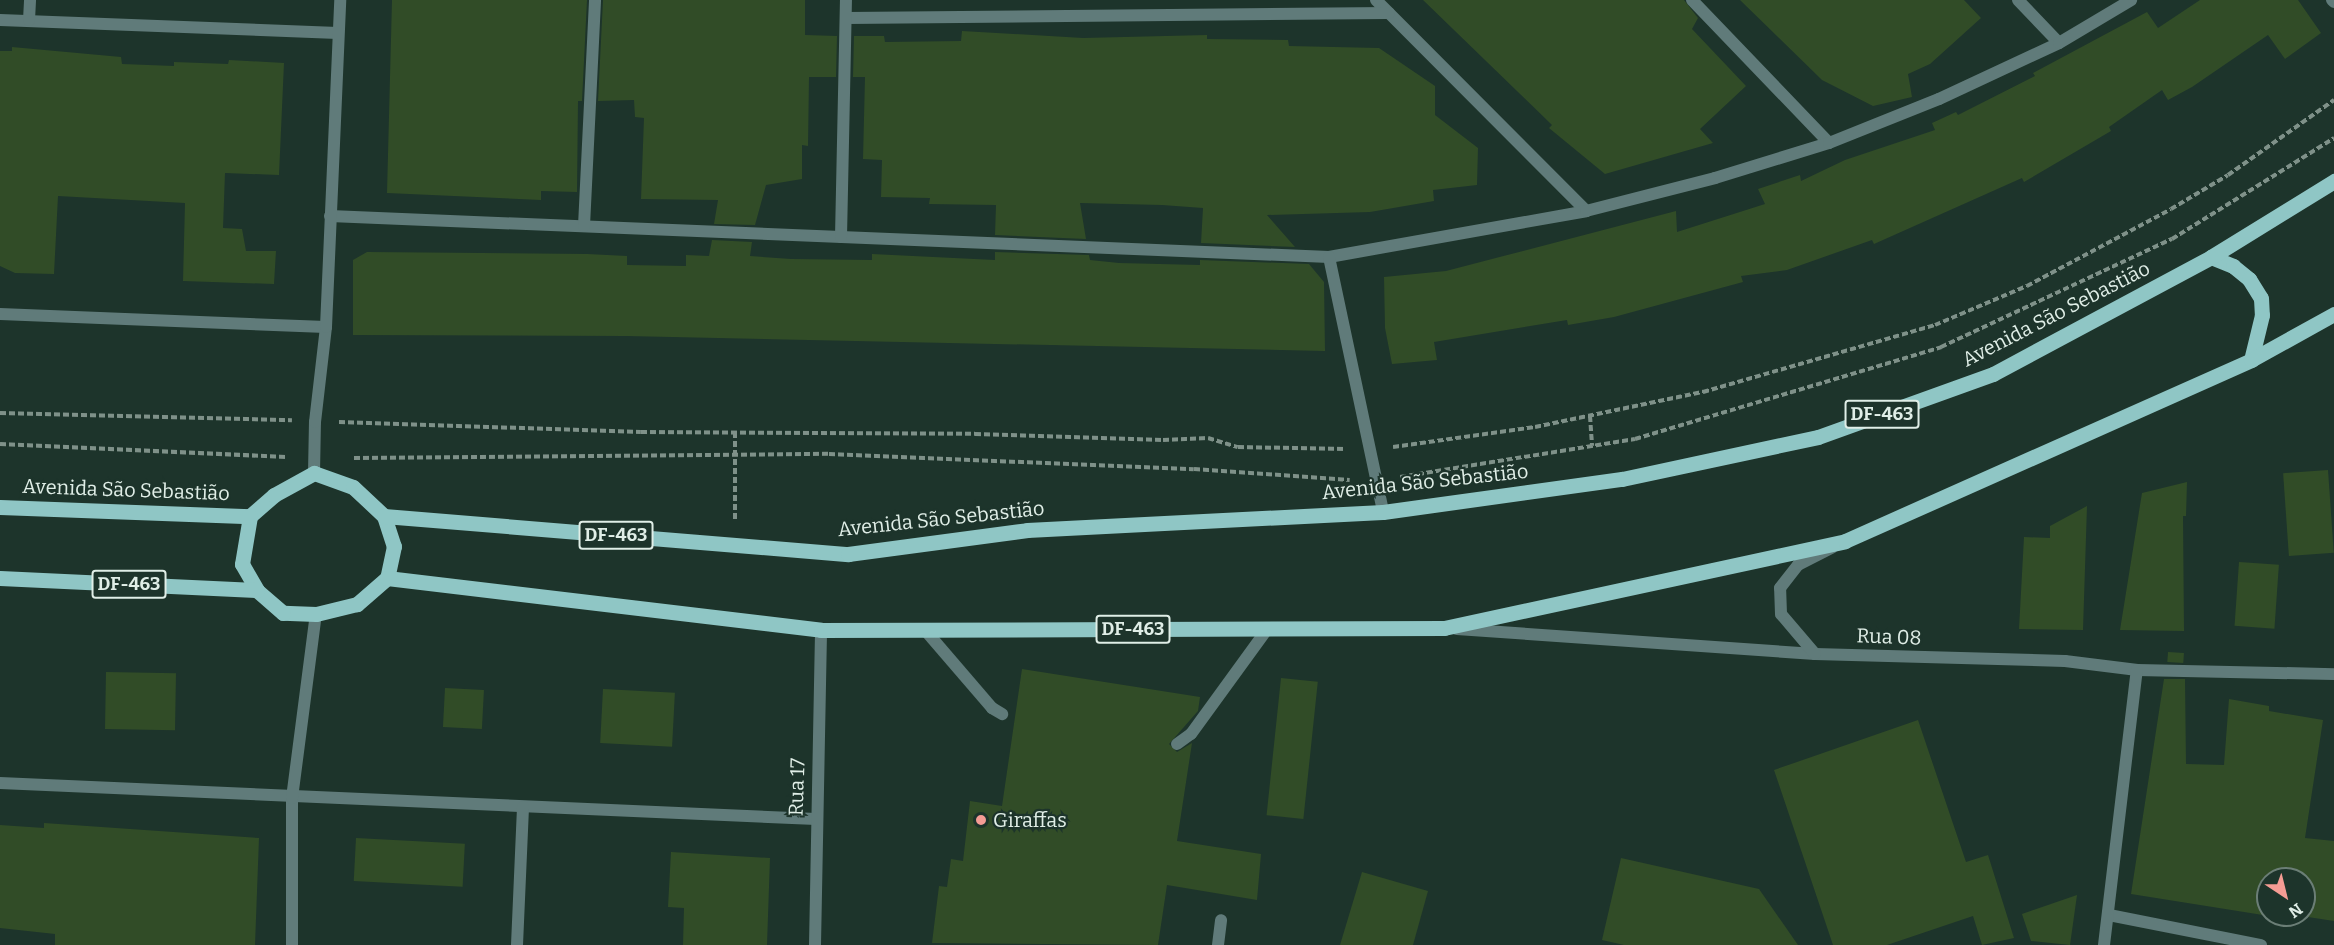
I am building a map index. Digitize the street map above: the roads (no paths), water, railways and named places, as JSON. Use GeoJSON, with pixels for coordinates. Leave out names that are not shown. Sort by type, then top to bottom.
{"type":"FeatureCollection","features":[{"type":"Feature","properties":{"kind":"main road","name":"Avenida São Sebastião"},"geometry":{"type":"LineString","coordinates":[[384,516],[849,554],[1027,530],[1383,512],[1622,479],[1818,437],[1993,374],[2211,257],[2334,181]]}},
{"type":"Feature","properties":{"kind":"main road"},"geometry":{"type":"LineString","coordinates":[[2211,257],[2233,266],[2249,279],[2261,298],[2262,315],[2251,360]]}},
{"type":"Feature","properties":{"kind":"main road","name":"DF-463"},"geometry":{"type":"LineString","coordinates":[[387,578],[821,630],[1444,628],[1845,541],[2251,360],[2334,314]]}},
{"type":"Feature","properties":{"kind":"main road"},"geometry":{"type":"LineString","coordinates":[[314,466],[352,487],[384,516],[394,546],[387,578],[357,604],[316,614],[284,613],[257,590],[242,564],[249,516],[314,466]]}},
{"type":"Feature","properties":{"kind":"main road","name":"Avenida São Sebastião"},"geometry":{"type":"LineString","coordinates":[[0,507],[249,516]]}},
{"type":"Feature","properties":{"kind":"main road","name":"DF-463"},"geometry":{"type":"LineString","coordinates":[[0,579],[257,590]]}},
{"type":"Feature","properties":{"kind":"street"},"geometry":{"type":"LineString","coordinates":[[29,21],[30,0]]}},
{"type":"Feature","properties":{"kind":"street"},"geometry":{"type":"LineString","coordinates":[[314,466],[315,422],[326,327],[340,0]]}},
{"type":"Feature","properties":{"kind":"street"},"geometry":{"type":"LineString","coordinates":[[584,226],[595,0]]}},
{"type":"Feature","properties":{"kind":"street"},"geometry":{"type":"LineString","coordinates":[[841,237],[846,0]]}},
{"type":"Feature","properties":{"kind":"street"},"geometry":{"type":"LineString","coordinates":[[1376,0],[1586,211]]}},
{"type":"Feature","properties":{"kind":"street"},"geometry":{"type":"LineString","coordinates":[[1692,0],[1829,143]]}},
{"type":"Feature","properties":{"kind":"street"},"geometry":{"type":"LineString","coordinates":[[2018,0],[2059,43]]}},
{"type":"Feature","properties":{"kind":"street"},"geometry":{"type":"LineString","coordinates":[[330,216],[1329,257],[1586,211],[1715,178],[1829,143],[1939,99],[2059,43],[2131,0]]}},
{"type":"Feature","properties":{"kind":"street"},"geometry":{"type":"LineString","coordinates":[[846,18],[1389,13]]}},
{"type":"Feature","properties":{"kind":"street"},"geometry":{"type":"LineString","coordinates":[[0,20],[338,33]]}},
{"type":"Feature","properties":{"kind":"street"},"geometry":{"type":"LineString","coordinates":[[1329,257],[1383,512]]}},
{"type":"Feature","properties":{"kind":"street"},"geometry":{"type":"LineString","coordinates":[[0,314],[326,327]]}},
{"type":"Feature","properties":{"kind":"street"},"geometry":{"type":"LineString","coordinates":[[1815,654],[1781,614],[1780,588],[1798,565],[1845,541]]}},
{"type":"Feature","properties":{"kind":"street"},"geometry":{"type":"LineString","coordinates":[[292,945],[292,798],[316,614]]}},
{"type":"Feature","properties":{"kind":"street"},"geometry":{"type":"LineString","coordinates":[[1177,744],[1191,734],[1268,628]]}},
{"type":"Feature","properties":{"kind":"street","name":"Rua 08"},"geometry":{"type":"LineString","coordinates":[[1444,628],[1815,654],[2065,662],[2137,670],[2333,673]]}},
{"type":"Feature","properties":{"kind":"street","name":"Rua 17"},"geometry":{"type":"LineString","coordinates":[[814,945],[821,630]]}},
{"type":"Feature","properties":{"kind":"street"},"geometry":{"type":"LineString","coordinates":[[925,630],[992,708],[1002,714]]}},
{"type":"Feature","properties":{"kind":"street"},"geometry":{"type":"LineString","coordinates":[[2104,945],[2137,670]]}},
{"type":"Feature","properties":{"kind":"street"},"geometry":{"type":"LineString","coordinates":[[0,783],[292,798],[816,819]]}},
{"type":"Feature","properties":{"kind":"street"},"geometry":{"type":"LineString","coordinates":[[517,945],[523,807]]}},
{"type":"Feature","properties":{"kind":"street"},"geometry":{"type":"LineString","coordinates":[[2109,915],[2261,945]]}},
{"type":"Feature","properties":{"kind":"street"},"geometry":{"type":"LineString","coordinates":[[1218,945],[1221,920]]}},
{"type":"Feature","properties":{"kind":"place","name":"Giraffas"},"geometry":{"type":"Point","coordinates":[981,820]}}]}
